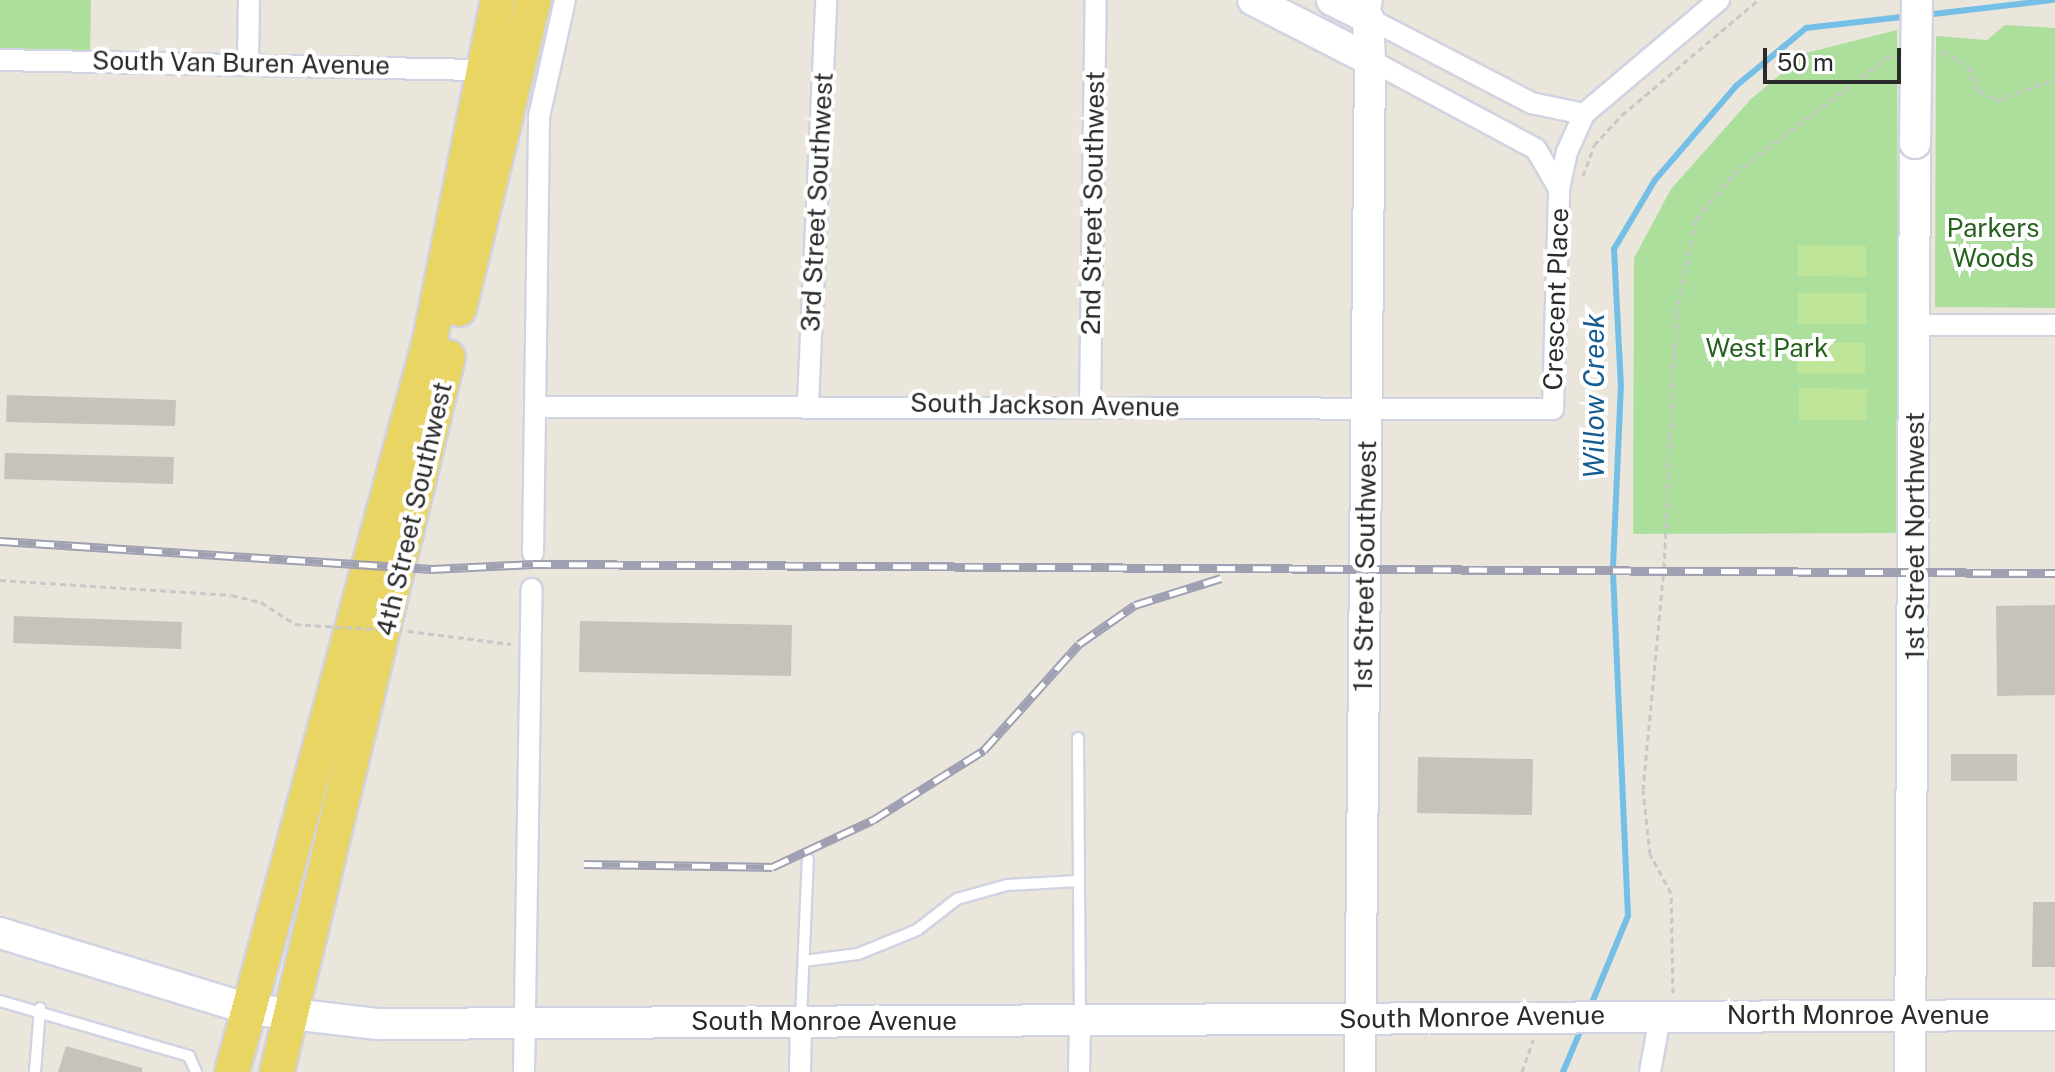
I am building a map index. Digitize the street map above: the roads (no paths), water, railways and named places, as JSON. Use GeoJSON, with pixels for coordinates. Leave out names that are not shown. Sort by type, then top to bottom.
{"type":"FeatureCollection","features":[{"type":"Feature","properties":{"kind":"main road","name":"4th Street Southwest"},"geometry":{"type":"LineString","coordinates":[[232,1072],[430,340],[498,0]]}},
{"type":"Feature","properties":{"kind":"main road","name":"4th Street Southwest"},"geometry":{"type":"LineString","coordinates":[[277,1072],[286,1016],[397,590],[534,0]]}},
{"type":"Feature","properties":{"kind":"main road"},"geometry":{"type":"LineString","coordinates":[[1253,0],[1370,60]]}},
{"type":"Feature","properties":{"kind":"main road"},"geometry":{"type":"LineString","coordinates":[[1332,0],[1370,9]]}},
{"type":"Feature","properties":{"kind":"main road","name":"1st Street Northwest"},"geometry":{"type":"LineString","coordinates":[[1910,1072],[1917,0]]}},
{"type":"Feature","properties":{"kind":"main road","name":"1st Street Southwest"},"geometry":{"type":"LineString","coordinates":[[1360,1072],[1370,9]]}},
{"type":"Feature","properties":{"kind":"main road","name":"South Monroe Avenue"},"geometry":{"type":"LineString","coordinates":[[0,933],[249,1009],[286,1016],[525,1023],[1360,1019],[1655,1011]]}},
{"type":"Feature","properties":{"kind":"main road","name":"North Monroe Avenue"},"geometry":{"type":"LineString","coordinates":[[1655,1011],[2055,1015]]}},
{"type":"Feature","properties":{"kind":"street"},"geometry":{"type":"LineString","coordinates":[[248,61],[249,0]]}},
{"type":"Feature","properties":{"kind":"street"},"geometry":{"type":"LineString","coordinates":[[533,553],[539,117],[565,0]]}},
{"type":"Feature","properties":{"kind":"street","name":"3rd Street Southwest"},"geometry":{"type":"LineString","coordinates":[[808,403],[826,0]]}},
{"type":"Feature","properties":{"kind":"street","name":"2nd Street Southwest"},"geometry":{"type":"LineString","coordinates":[[1090,406],[1096,0]]}},
{"type":"Feature","properties":{"kind":"street"},"geometry":{"type":"LineString","coordinates":[[1559,189],[1584,114],[1719,0]]}},
{"type":"Feature","properties":{"kind":"street"},"geometry":{"type":"LineString","coordinates":[[1370,9],[1531,103],[1584,114]]}},
{"type":"Feature","properties":{"kind":"street","name":"South Van Buren Avenue"},"geometry":{"type":"LineString","coordinates":[[0,60],[248,61],[482,70]]}},
{"type":"Feature","properties":{"kind":"street"},"geometry":{"type":"LineString","coordinates":[[1370,60],[1536,149],[1559,189]]}},
{"type":"Feature","properties":{"kind":"street","name":"Crescent Place"},"geometry":{"type":"LineString","coordinates":[[1553,409],[1559,189]]}},
{"type":"Feature","properties":{"kind":"street"},"geometry":{"type":"LineString","coordinates":[[1915,325],[2055,325]]}},
{"type":"Feature","properties":{"kind":"street","name":"South Jackson Avenue"},"geometry":{"type":"LineString","coordinates":[[536,407],[808,403],[1553,409]]}},
{"type":"Feature","properties":{"kind":"street"},"geometry":{"type":"LineString","coordinates":[[524,1072],[532,589]]}},
{"type":"Feature","properties":{"kind":"street"},"geometry":{"type":"LineString","coordinates":[[1650,1072],[1655,1011]]}},
{"type":"Feature","properties":{"kind":"street"},"geometry":{"type":"LineString","coordinates":[[1079,1072],[1080,1019]]}},
{"type":"Feature","properties":{"kind":"street"},"geometry":{"type":"LineString","coordinates":[[800,1072],[801,1021]]}},
{"type":"Feature","properties":{"kind":"lane"},"geometry":{"type":"LineString","coordinates":[[1078,738],[1080,1019]]}},
{"type":"Feature","properties":{"kind":"lane"},"geometry":{"type":"LineString","coordinates":[[801,1021],[808,859]]}},
{"type":"Feature","properties":{"kind":"lane"},"geometry":{"type":"LineString","coordinates":[[804,961],[858,954],[917,930],[957,899],[1007,885],[1079,881]]}},
{"type":"Feature","properties":{"kind":"lane"},"geometry":{"type":"LineString","coordinates":[[0,1001],[40,1008],[189,1056],[196,1072]]}},
{"type":"Feature","properties":{"kind":"lane"},"geometry":{"type":"LineString","coordinates":[[35,1072],[40,1008]]}},
{"type":"Feature","properties":{"kind":"waterway","name":"Willow Creek"},"geometry":{"type":"LineString","coordinates":[[1925,15],[2052,0]]}},
{"type":"Feature","properties":{"kind":"waterway","name":"Willow Creek"},"geometry":{"type":"LineString","coordinates":[[1589,1010],[1628,916],[1613,567],[1621,387],[1614,249],[1655,180],[1736,86],[1806,28],[1910,16]]}},
{"type":"Feature","properties":{"kind":"waterway","name":"Willow Creek"},"geometry":{"type":"LineString","coordinates":[[1563,1072],[1582,1027]]}},
{"type":"Feature","properties":{"kind":"railway"},"geometry":{"type":"LineString","coordinates":[[0,541],[432,569],[533,564],[2055,573]]}},
{"type":"Feature","properties":{"kind":"railway"},"geometry":{"type":"LineString","coordinates":[[584,864],[772,867],[873,820],[984,750],[1079,644],[1135,605],[1221,578]]}},
{"type":"Feature","properties":{"kind":"park label","name":"Parkers Woods"},"geometry":{"type":"Point","coordinates":[1993,243]}},
{"type":"Feature","properties":{"kind":"park label","name":"West Park"},"geometry":{"type":"Point","coordinates":[1767,348]}}]}
